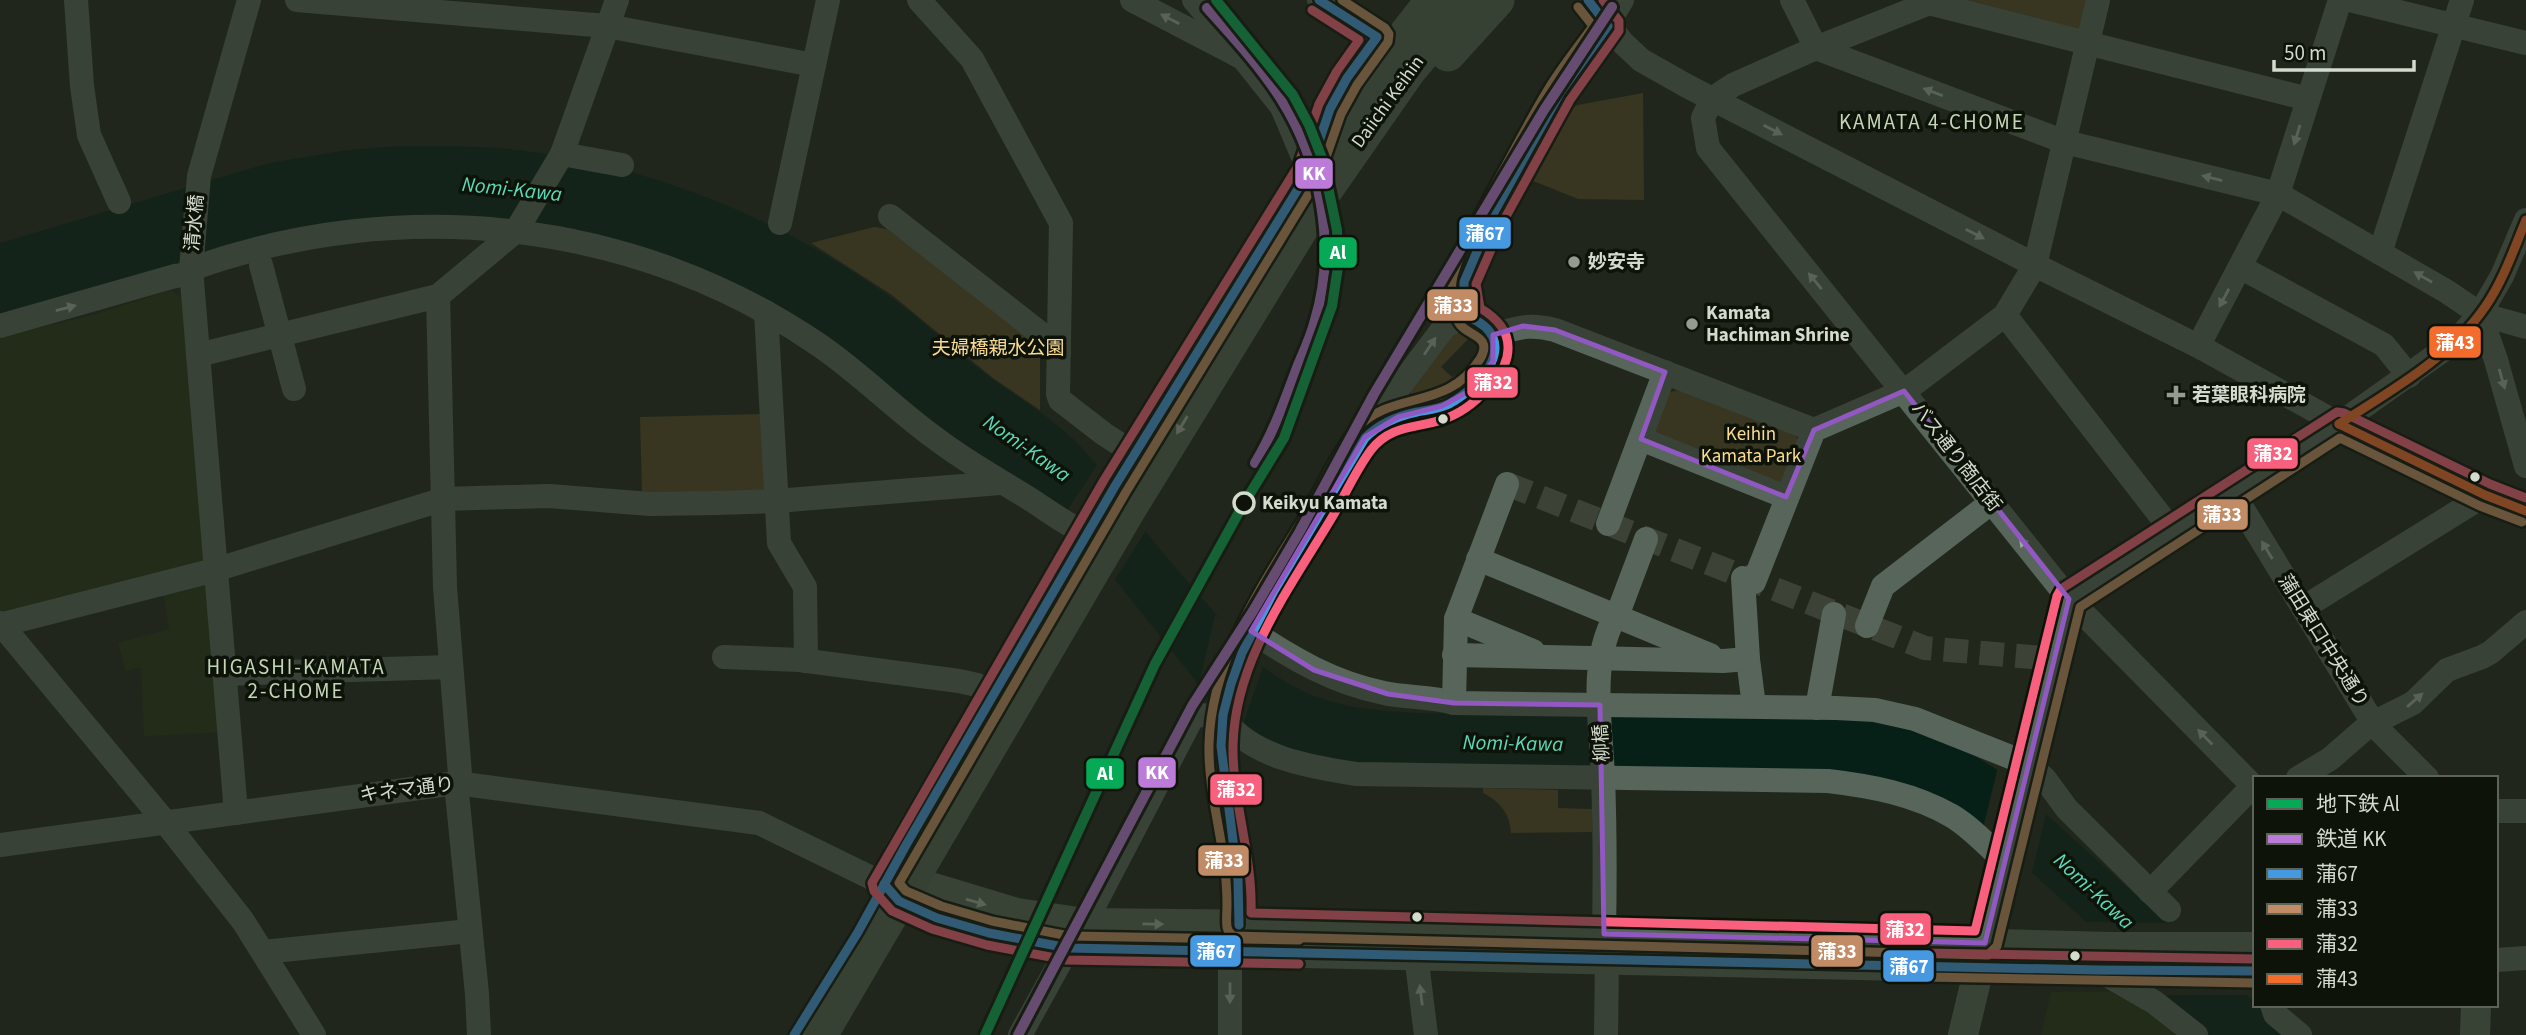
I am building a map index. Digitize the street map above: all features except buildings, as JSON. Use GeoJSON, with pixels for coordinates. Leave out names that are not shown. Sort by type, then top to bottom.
{"type":"FeatureCollection","features":[{"type":"Feature","properties":{"kind":"highway"},"geometry":{"type":"LineString","coordinates":[[1309,171],[1330,108],[1347,78],[1406,0]]}},
{"type":"Feature","properties":{"kind":"highway","name":"Daiichi Keihin"},"geometry":{"type":"LineString","coordinates":[[794,1035],[858,933],[898,889],[994,693],[1084,541],[1123,497],[1145,461],[1345,112],[1433,0]]}},
{"type":"Feature","properties":{"kind":"highway","name":"Daiichi Keihin"},"geometry":{"type":"LineString","coordinates":[[1145,461],[1374,118],[1464,0]]}},
{"type":"Feature","properties":{"kind":"highway"},"geometry":{"type":"LineString","coordinates":[[1374,118],[1430,71],[1497,0]]}},
{"type":"Feature","properties":{"kind":"highway","name":"Daiichi Keihin"},"geometry":{"type":"LineString","coordinates":[[820,1035],[1084,541]]}},
{"type":"Feature","properties":{"kind":"main road"},"geometry":{"type":"LineString","coordinates":[[898,889],[1017,913],[1085,923],[1416,955],[1606,946]]}},
{"type":"Feature","properties":{"kind":"main road"},"geometry":{"type":"LineString","coordinates":[[898,889],[937,918],[989,933],[1068,948],[1236,938],[2104,958],[2204,947],[2253,947]]}},
{"type":"Feature","properties":{"kind":"main road"},"geometry":{"type":"LineString","coordinates":[[1963,1035],[1982,954]]}},
{"type":"Feature","properties":{"kind":"main road"},"geometry":{"type":"LineString","coordinates":[[2104,958],[2133,970],[2241,971]]}},
{"type":"Feature","properties":{"kind":"main road"},"geometry":{"type":"LineString","coordinates":[[2475,1035],[2476,1007]]}},
{"type":"Feature","properties":{"kind":"street"},"geometry":{"type":"LineString","coordinates":[[76,0],[82,86],[89,135],[119,202]]}},
{"type":"Feature","properties":{"kind":"street","name":"清水橋"},"geometry":{"type":"LineString","coordinates":[[236,813],[191,270],[199,179],[249,0]]}},
{"type":"Feature","properties":{"kind":"street"},"geometry":{"type":"LineString","coordinates":[[298,0],[607,26],[814,65]]}},
{"type":"Feature","properties":{"kind":"street"},"geometry":{"type":"LineString","coordinates":[[198,355],[438,296],[527,233],[561,155],[617,0]]}},
{"type":"Feature","properties":{"kind":"street"},"geometry":{"type":"LineString","coordinates":[[780,223],[828,0]]}},
{"type":"Feature","properties":{"kind":"street"},"geometry":{"type":"LineString","coordinates":[[919,0],[972,59],[1061,223],[1060,400],[1145,461]]}},
{"type":"Feature","properties":{"kind":"street"},"geometry":{"type":"LineString","coordinates":[[1132,0],[1243,58]]}},
{"type":"Feature","properties":{"kind":"street"},"geometry":{"type":"LineString","coordinates":[[1194,0],[1282,107],[1309,171]]}},
{"type":"Feature","properties":{"kind":"street"},"geometry":{"type":"LineString","coordinates":[[1319,0],[1345,6],[1377,37]]}},
{"type":"Feature","properties":{"kind":"street"},"geometry":{"type":"LineString","coordinates":[[1588,0],[1608,26],[1641,60],[1712,99],[2202,348],[2339,424],[2484,495],[2526,511]]}},
{"type":"Feature","properties":{"kind":"street"},"geometry":{"type":"LineString","coordinates":[[1469,317],[1464,282],[1493,214],[1560,93],[1608,26],[1622,0]]}},
{"type":"Feature","properties":{"kind":"street"},"geometry":{"type":"LineString","coordinates":[[1792,0],[1815,48],[2065,142],[2278,194],[2446,291],[2480,314],[2526,327]]}},
{"type":"Feature","properties":{"kind":"street"},"geometry":{"type":"LineString","coordinates":[[1754,706],[1736,660],[1748,580],[1814,430],[1904,391],[2005,315],[2035,265],[2098,0]]}},
{"type":"Feature","properties":{"kind":"street"},"geometry":{"type":"LineString","coordinates":[[2202,348],[2203,337],[2278,194],[2340,0]]}},
{"type":"Feature","properties":{"kind":"street"},"geometry":{"type":"LineString","coordinates":[[2350,0],[2526,43]]}},
{"type":"Feature","properties":{"kind":"street"},"geometry":{"type":"LineString","coordinates":[[2380,253],[2462,0]]}},
{"type":"Feature","properties":{"kind":"street"},"geometry":{"type":"LineString","coordinates":[[1712,99],[1733,85],[1815,48],[1915,6],[1929,3],[1943,3],[2308,99]]}},
{"type":"Feature","properties":{"kind":"street","name":"バス通り商店街"},"geometry":{"type":"LineString","coordinates":[[1712,99],[1703,118],[1708,148],[2069,599],[2253,786]]}},
{"type":"Feature","properties":{"kind":"street"},"geometry":{"type":"LineString","coordinates":[[561,155],[622,165]]}},
{"type":"Feature","properties":{"kind":"street"},"geometry":{"type":"LineString","coordinates":[[890,216],[1040,333],[1059,353]]}},
{"type":"Feature","properties":{"kind":"street"},"geometry":{"type":"LineString","coordinates":[[1982,954],[2069,599],[2339,424],[2456,341],[2480,314],[2502,276],[2526,219]]}},
{"type":"Feature","properties":{"kind":"street"},"geometry":{"type":"LineString","coordinates":[[0,326],[175,276],[276,243],[332,233],[374,228],[454,226],[527,233],[578,242],[641,258],[693,277],[766,312],[820,345],[935,438],[1000,483],[1032,501],[1084,541]]}},
{"type":"Feature","properties":{"kind":"street"},"geometry":{"type":"LineString","coordinates":[[261,265],[294,389]]}},
{"type":"Feature","properties":{"kind":"street"},"geometry":{"type":"LineString","coordinates":[[2240,267],[2384,345],[2409,376]]}},
{"type":"Feature","properties":{"kind":"street"},"geometry":{"type":"LineString","coordinates":[[438,296],[445,587],[460,774],[456,783],[479,1035]]}},
{"type":"Feature","properties":{"kind":"street"},"geometry":{"type":"LineString","coordinates":[[766,312],[779,543],[804,587],[806,661]]}},
{"type":"Feature","properties":{"kind":"street"},"geometry":{"type":"LineString","coordinates":[[2480,314],[2526,466]]}},
{"type":"Feature","properties":{"kind":"street"},"geometry":{"type":"LineString","coordinates":[[2005,315],[2173,532]]}},
{"type":"Feature","properties":{"kind":"street"},"geometry":{"type":"LineString","coordinates":[[1230,1035],[1230,969],[1241,897],[1221,747],[1223,715],[1250,636],[1366,437],[1441,329],[1461,318],[1469,317],[1483,324],[1493,335],[1496,345],[1493,361],[1471,390],[1442,407],[1398,417],[1366,437]]}},
{"type":"Feature","properties":{"kind":"street"},"geometry":{"type":"LineString","coordinates":[[1493,335],[1536,325],[1814,430]]}},
{"type":"Feature","properties":{"kind":"street"},"geometry":{"type":"LineString","coordinates":[[1608,524],[1665,372]]}},
{"type":"Feature","properties":{"kind":"street"},"geometry":{"type":"LineString","coordinates":[[1399,387],[1416,412]]}},
{"type":"Feature","properties":{"kind":"street"},"geometry":{"type":"LineString","coordinates":[[1641,439],[1786,496]]}},
{"type":"Feature","properties":{"kind":"street"},"geometry":{"type":"LineString","coordinates":[[314,1035],[243,921],[166,822],[0,624],[215,570],[444,499],[549,496],[650,504],[776,501],[1000,483]]}},
{"type":"Feature","properties":{"kind":"street"},"geometry":{"type":"LineString","coordinates":[[1454,703],[1456,619],[1507,484]]}},
{"type":"Feature","properties":{"kind":"street","name":"蒲田東口中央通り"},"geometry":{"type":"LineString","coordinates":[[2233,493],[2374,723],[2425,776]]}},
{"type":"Feature","properties":{"kind":"street"},"geometry":{"type":"LineString","coordinates":[[2302,608],[2484,495]]}},
{"type":"Feature","properties":{"kind":"street"},"geometry":{"type":"LineString","coordinates":[[1867,626],[1884,586],[1992,502]]}},
{"type":"Feature","properties":{"kind":"street","name":"柳橋"},"geometry":{"type":"LineString","coordinates":[[1606,1035],[1603,775],[1598,676],[1600,659],[1615,616],[1646,540]]}},
{"type":"Feature","properties":{"kind":"street"},"geometry":{"type":"LineString","coordinates":[[1478,559],[1615,616],[1736,660]]}},
{"type":"Feature","properties":{"kind":"street"},"geometry":{"type":"LineString","coordinates":[[1817,708],[1835,614]]}},
{"type":"Feature","properties":{"kind":"street"},"geometry":{"type":"LineString","coordinates":[[1456,619],[1547,657]]}},
{"type":"Feature","properties":{"kind":"street"},"geometry":{"type":"LineString","coordinates":[[2301,776],[2330,759],[2360,732],[2404,710],[2441,674],[2482,657],[2526,622]]}},
{"type":"Feature","properties":{"kind":"street"},"geometry":{"type":"LineString","coordinates":[[1250,636],[1342,681],[1388,694],[1434,697],[1454,703],[1600,709],[1754,706],[1875,710],[1915,719],[2026,776],[2045,779],[2067,808],[2169,910]]}},
{"type":"Feature","properties":{"kind":"street"},"geometry":{"type":"LineString","coordinates":[[1454,655],[1736,660]]}},
{"type":"Feature","properties":{"kind":"street"},"geometry":{"type":"LineString","coordinates":[[724,657],[806,661],[959,681],[994,693]]}},
{"type":"Feature","properties":{"kind":"street"},"geometry":{"type":"LineString","coordinates":[[224,674],[451,667]]}},
{"type":"Feature","properties":{"kind":"street"},"geometry":{"type":"LineString","coordinates":[[1085,923],[1194,714],[1223,715]]}},
{"type":"Feature","properties":{"kind":"street"},"geometry":{"type":"LineString","coordinates":[[1223,715],[1228,725],[1260,748],[1293,762],[1356,774],[1603,775],[1828,780],[1863,785],[1898,794],[1953,817],[2005,860]]}},
{"type":"Feature","properties":{"kind":"street","name":"キネマ通り"},"geometry":{"type":"LineString","coordinates":[[0,845],[456,783],[759,823],[898,889]]}},
{"type":"Feature","properties":{"kind":"street"},"geometry":{"type":"LineString","coordinates":[[2150,892],[2253,788]]}},
{"type":"Feature","properties":{"kind":"street"},"geometry":{"type":"LineString","coordinates":[[2498,811],[2526,811]]}},
{"type":"Feature","properties":{"kind":"street"},"geometry":{"type":"LineString","coordinates":[[263,953],[470,931]]}},
{"type":"Feature","properties":{"kind":"street"},"geometry":{"type":"LineString","coordinates":[[1020,1035],[1068,948]]}},
{"type":"Feature","properties":{"kind":"street"},"geometry":{"type":"LineString","coordinates":[[1416,955],[1426,1035]]}},
{"type":"Feature","properties":{"kind":"street"},"geometry":{"type":"LineString","coordinates":[[2104,958],[2196,1035]]}},
{"type":"Feature","properties":{"kind":"street"},"geometry":{"type":"LineString","coordinates":[[2498,960],[2526,958]]}},
{"type":"Feature","properties":{"kind":"street"},"geometry":{"type":"LineString","coordinates":[[2273,1007],[2275,1014],[2300,1035]]}},
{"type":"Feature","properties":{"kind":"highlighted area"},"geometry":{"type":"Polygon","coordinates":[[[1523,326],[1555,330],[1665,372],[1641,439],[1786,497],[1814,430],[1904,391],[2069,599],[1985,943],[1604,934],[1600,705],[1454,703],[1388,694],[1314,670],[1251,631],[1365,437],[1398,417],[1442,406],[1471,390],[1493,361],[1493,335],[1523,326]]]}},
{"type":"Feature","properties":{"kind":"shaded area"},"geometry":{"type":"Polygon","coordinates":[[[171,290],[182,298],[204,566],[9,614],[0,612],[0,337],[97,314],[171,290]]]}},
{"type":"Feature","properties":{"kind":"shaded area"},"geometry":{"type":"Polygon","coordinates":[[[209,581],[224,732],[144,736],[141,667],[126,671],[118,643],[169,629],[163,592],[209,581]]]}},
{"type":"Feature","properties":{"kind":"shaded area"},"geometry":{"type":"Polygon","coordinates":[[[2051,992],[2109,992],[2152,1010],[2183,1035],[2041,1035],[2051,992]]]}},
{"type":"Feature","properties":{"kind":"green space"},"geometry":{"type":"Polygon","coordinates":[[[1960,0],[2092,0],[2086,25],[2072,32],[1960,0]]]}},
{"type":"Feature","properties":{"kind":"green space"},"geometry":{"type":"Polygon","coordinates":[[[1643,93],[1644,200],[1578,199],[1526,178],[1563,113],[1578,105],[1643,93]]]}},
{"type":"Feature","properties":{"kind":"green space","name":"夫婦橋親水公園"},"geometry":{"type":"Polygon","coordinates":[[[874,227],[887,229],[1035,342],[1040,356],[1040,410],[993,378],[892,295],[811,243],[874,227]]]}},
{"type":"Feature","properties":{"kind":"green space"},"geometry":{"type":"Polygon","coordinates":[[[1464,328],[1471,331],[1471,336],[1441,367],[1452,377],[1469,370],[1485,351],[1467,378],[1430,402],[1417,401],[1408,390],[1453,332],[1464,328]]]}},
{"type":"Feature","properties":{"kind":"green space","name":"Keihin Kamata Park"},"geometry":{"type":"Polygon","coordinates":[[[1685,388],[1794,430],[1800,446],[1785,486],[1651,431],[1667,393],[1685,388]]]}},
{"type":"Feature","properties":{"kind":"green space"},"geometry":{"type":"Polygon","coordinates":[[[765,414],[767,488],[757,495],[642,493],[640,417],[765,414]]]}},
{"type":"Feature","properties":{"kind":"green space"},"geometry":{"type":"Polygon","coordinates":[[[1483,788],[1558,790],[1558,808],[1592,809],[1592,832],[1511,833],[1509,820],[1503,809],[1483,793],[1483,788]]]}},
{"type":"Feature","properties":{"kind":"water","name":"Nomi-Kawa"},"geometry":{"type":"Polygon","coordinates":[[[396,146],[464,146],[516,150],[579,160],[670,184],[714,200],[799,240],[840,263],[892,298],[988,376],[1071,437],[1099,468],[1172,564],[1261,665],[1298,689],[1317,697],[1355,707],[1418,713],[1858,719],[1913,730],[1962,748],[1996,769],[2253,1000],[2253,1007],[2260,1007],[2290,1035],[2210,1035],[1984,829],[1912,789],[1347,764],[1306,757],[1259,736],[1199,685],[1049,497],[987,468],[705,276],[429,221],[0,320],[0,243],[269,163],[347,150],[396,146]]]}},
{"type":"Feature","properties":{"kind":"pier"},"geometry":{"type":"Polygon","coordinates":[[[1098,464],[1147,529],[1113,582],[1063,517],[1098,464]]]}},
{"type":"Feature","properties":{"kind":"pier"},"geometry":{"type":"Polygon","coordinates":[[[1215,615],[1234,629],[1264,663],[1242,727],[1198,689],[1215,615]]]}},
{"type":"Feature","properties":{"kind":"pier"},"geometry":{"type":"Polygon","coordinates":[[[1998,767],[2047,809],[2031,877],[1982,832],[1998,767]]]}},
{"type":"Feature","properties":{"kind":"pier"},"geometry":{"type":"Polygon","coordinates":[[[2081,922],[2174,923],[2252,995],[2161,995],[2081,922]]]}},
{"type":"Feature","properties":{"kind":"tunnel"},"geometry":{"type":"LineString","coordinates":[[1507,484],[1925,648],[2054,659]]}},
{"type":"Feature","properties":{"kind":"metro line","name":"Al"},"geometry":{"type":"LineString","coordinates":[[985,1035],[1155,664],[1243,505],[1284,438],[1332,306],[1338,267],[1337,230],[1322,158],[1293,95],[1216,0]]}},
{"type":"Feature","properties":{"kind":"rail line","name":"KK"},"geometry":{"type":"LineString","coordinates":[[1018,1035],[1192,706],[1253,611],[1374,394],[1544,110],[1612,7]]}},
{"type":"Feature","properties":{"kind":"rail line","name":"KK"},"geometry":{"type":"LineString","coordinates":[[1207,8],[1246,52],[1281,99],[1306,150],[1321,206],[1325,264],[1313,326],[1279,415],[1255,463]]}},
{"type":"Feature","properties":{"kind":"transit line","name":"蒲67"},"geometry":{"type":"LineString","coordinates":[[794,1035],[858,932],[1115,486],[1309,171],[1330,109],[1347,78],[1377,37],[1319,0]]}},
{"type":"Feature","properties":{"kind":"transit line","name":"蒲33"},"geometry":{"type":"LineString","coordinates":[[1299,940],[1069,936],[992,921],[941,906],[906,891],[899,883],[1126,492],[1319,177],[1341,114],[1357,85],[1388,42],[1389,34],[1385,28],[1342,0]]}},
{"type":"Feature","properties":{"kind":"transit line","name":"蒲67"},"geometry":{"type":"LineString","coordinates":[[1239,925],[1238,880],[1221,746],[1223,715],[1242,653],[1274,591],[1365,438],[1396,418],[1449,404],[1474,386],[1492,362],[1495,350],[1493,338],[1485,327],[1469,317],[1464,282],[1493,214],[1560,93],[1608,26],[1588,0]]}},
{"type":"Feature","properties":{"kind":"transit line","name":"蒲32"},"geometry":{"type":"LineString","coordinates":[[1603,0],[1619,21],[1619,31],[1570,100],[1504,220],[1476,284],[1480,308],[1504,330],[1508,342],[1504,367],[1483,393],[1460,412],[1397,431],[1379,441],[1371,450],[1284,596],[1255,653],[1236,713],[1233,745],[1236,787],[1249,871],[1251,913],[1975,931],[2057,596],[2061,589],[2337,412],[2490,484],[2526,498]]}},
{"type":"Feature","properties":{"kind":"transit line","name":"蒲33"},"geometry":{"type":"LineString","coordinates":[[1578,7],[1593,26],[1559,72],[1536,110],[1473,226],[1453,276],[1451,293],[1454,313],[1462,327],[1484,345],[1480,359],[1467,376],[1452,387],[1386,409],[1356,429],[1333,462],[1269,574],[1228,656],[1218,684],[1212,714],[1209,759],[1225,873],[1227,927],[1233,936],[1988,955],[1997,946],[2080,607],[2340,438],[2480,506],[2522,522]]}},
{"type":"Feature","properties":{"kind":"transit line","name":"蒲32"},"geometry":{"type":"LineString","coordinates":[[1299,964],[1066,960],[987,945],[932,929],[892,911],[874,891],[872,883],[1104,480],[1298,166],[1319,104],[1337,71],[1359,40],[1312,10]]}},
{"type":"Feature","properties":{"kind":"transit line","name":"蒲43"},"geometry":{"type":"LineString","coordinates":[[2339,424],[2437,358],[2471,325],[2497,287],[2526,220]]}},
{"type":"Feature","properties":{"kind":"transit line","name":"蒲43"},"geometry":{"type":"LineString","coordinates":[[2339,424],[2485,495],[2526,511]]}},
{"type":"Feature","properties":{"kind":"transit line","name":"蒲67"},"geometry":{"type":"LineString","coordinates":[[884,884],[899,901],[937,918],[989,933],[1068,948],[2253,971]]}},
{"type":"Feature","properties":{"kind":"transit line","name":"蒲32"},"geometry":{"type":"LineString","coordinates":[[1926,953],[2253,959]]}},
{"type":"Feature","properties":{"kind":"transit line","name":"蒲33"},"geometry":{"type":"LineString","coordinates":[[1926,977],[2253,983]]}},
{"type":"Feature","properties":{"kind":"place","name":"妙安寺"},"geometry":{"type":"Point","coordinates":[1574,262]}},
{"type":"Feature","properties":{"kind":"place","name":"Kamata Hachiman Shrine"},"geometry":{"type":"Point","coordinates":[1692,324]}},
{"type":"Feature","properties":{"kind":"place","name":"若葉眼科病院"},"geometry":{"type":"Point","coordinates":[2176,395]}},
{"type":"Feature","properties":{"kind":"place","name":"Keikyu Kamata"},"geometry":{"type":"Point","coordinates":[1244,503]}},
{"type":"Feature","properties":{"kind":"district","name":"KAMATA 4-CHOME"},"geometry":{"type":"Point","coordinates":[1932,122]}},
{"type":"Feature","properties":{"kind":"district","name":"HIGASHI-KAMATA 2-CHOME"},"geometry":{"type":"Point","coordinates":[296,679]}}]}
